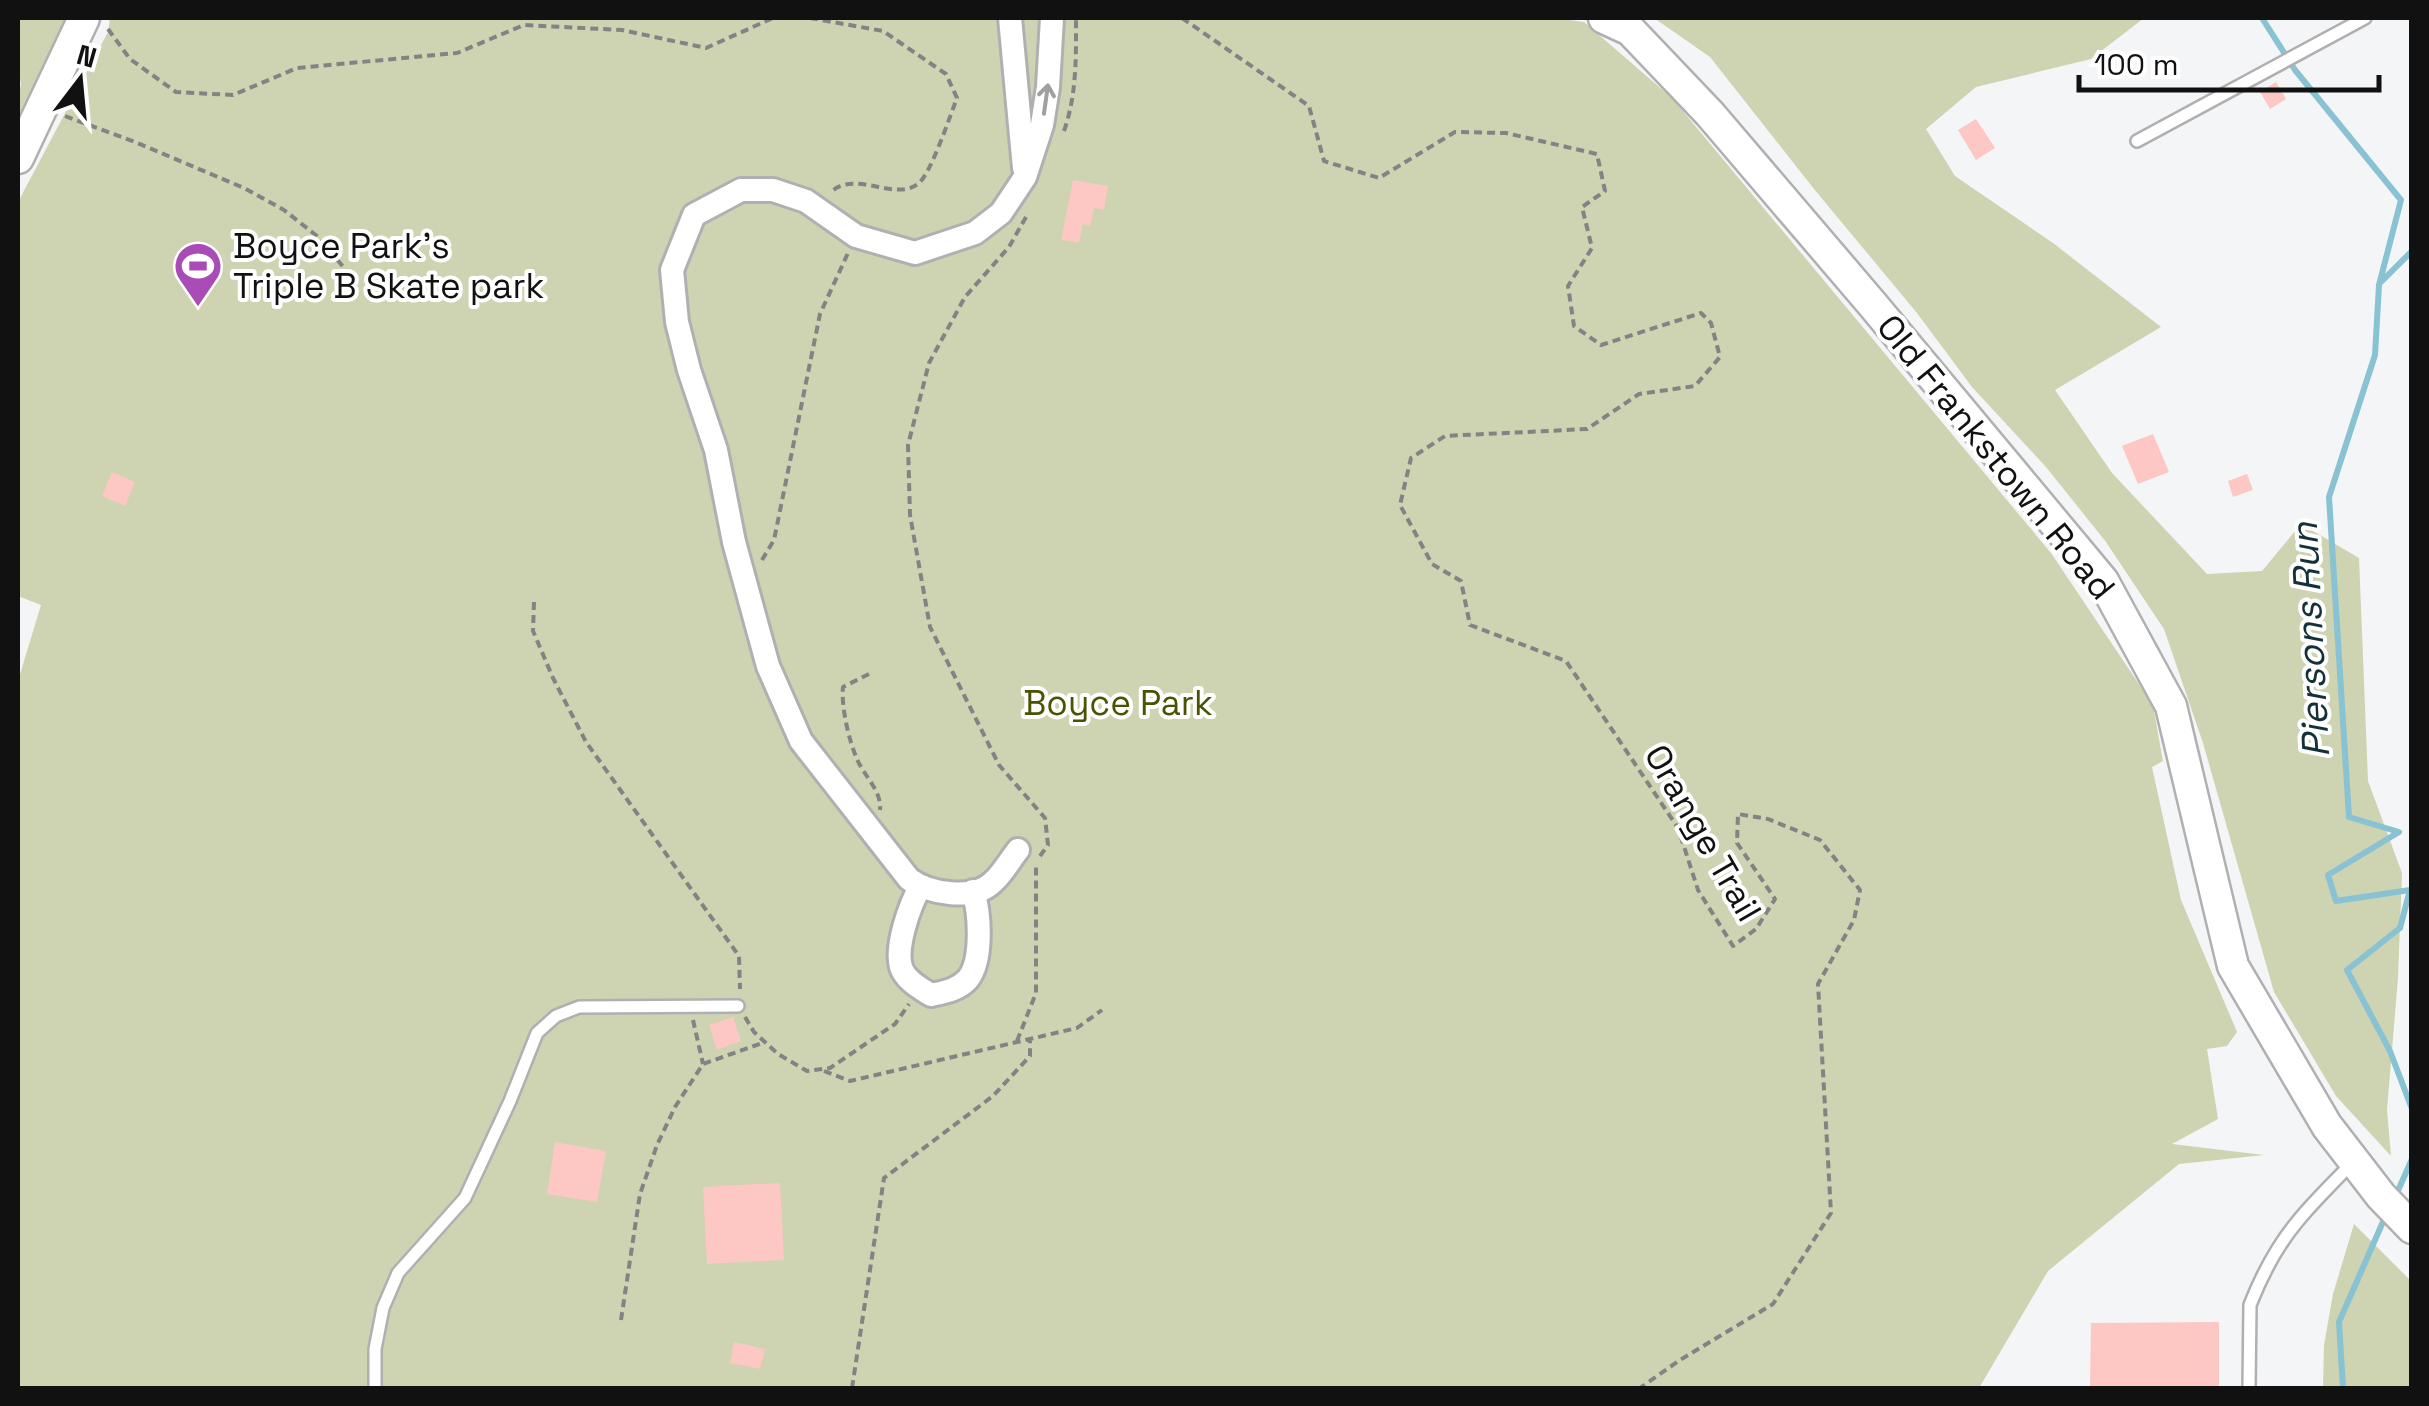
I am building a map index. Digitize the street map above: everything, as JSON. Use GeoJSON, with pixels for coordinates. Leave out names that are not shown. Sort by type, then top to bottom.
{"type":"FeatureCollection","features":[{"type":"Feature","properties":{"kind":"street"},"geometry":{"type":"LineString","coordinates":[[18,158],[84,18]]}},
{"type":"Feature","properties":{"kind":"street"},"geometry":{"type":"LineString","coordinates":[[1010,18],[1025,177]]}},
{"type":"Feature","properties":{"kind":"street"},"geometry":{"type":"LineString","coordinates":[[1018,850],[990,886],[958,895],[920,886],[910,879],[802,741],[768,666],[746,588],[716,450],[689,370],[672,270],[694,215],[741,190],[773,190],[806,201],[856,236],[915,254],[975,233],[1001,214],[1025,177],[1042,125],[1052,18]]}},
{"type":"Feature","properties":{"kind":"street","name":"Old Frankstown Road"},"geometry":{"type":"LineString","coordinates":[[1604,18],[1630,30],[1710,114],[2103,580],[2171,706],[2233,966],[2327,1126],[2397,1213]]}},
{"type":"Feature","properties":{"kind":"street"},"geometry":{"type":"LineString","coordinates":[[920,886],[910,904],[901,945],[901,967],[910,980],[931,995],[953,990],[970,977],[979,942],[979,910],[972,891]]}},
{"type":"Feature","properties":{"kind":"lane"},"geometry":{"type":"LineString","coordinates":[[2137,142],[2365,18]]}},
{"type":"Feature","properties":{"kind":"lane"},"geometry":{"type":"LineString","coordinates":[[375,1388],[374,1349],[382,1308],[398,1272],[465,1198],[537,1033],[556,1016],[579,1007],[738,1006]]}},
{"type":"Feature","properties":{"kind":"lane"},"geometry":{"type":"LineString","coordinates":[[2249,1388],[2250,1306],[2255,1293],[2296,1223],[2354,1161]]}},
{"type":"Feature","properties":{"kind":"path"},"geometry":{"type":"LineString","coordinates":[[99,18],[130,59],[176,92],[233,95],[297,68],[458,53],[524,26],[622,30],[706,48],[772,18]]}},
{"type":"Feature","properties":{"kind":"path"},"geometry":{"type":"LineString","coordinates":[[810,18],[883,31],[946,74],[957,98],[922,181],[908,190],[846,183],[834,188],[818,209]]}},
{"type":"Feature","properties":{"kind":"path"},"geometry":{"type":"LineString","coordinates":[[1064,130],[1072,110],[1076,73],[1076,18]]}},
{"type":"Feature","properties":{"kind":"path","name":"Orange Trail"},"geometry":{"type":"LineString","coordinates":[[1182,18],[1308,106],[1324,161],[1379,178],[1455,132],[1506,132],[1597,154],[1606,191],[1582,207],[1592,248],[1568,286],[1574,326],[1601,345],[1701,313],[1711,323],[1720,357],[1694,386],[1640,394],[1587,429],[1446,436],[1411,458],[1400,505],[1432,564],[1461,581],[1470,625],[1566,661],[1678,828],[1698,890],[1733,946],[1756,929],[1775,899],[1737,843],[1738,814],[1768,820],[1820,840],[1860,890],[1854,920],[1818,984],[1831,1213],[1773,1304],[1640,1388]]}},
{"type":"Feature","properties":{"kind":"path"},"geometry":{"type":"LineString","coordinates":[[41,108],[244,188],[284,210],[316,236],[346,270]]}},
{"type":"Feature","properties":{"kind":"path"},"geometry":{"type":"LineString","coordinates":[[1017,1041],[1036,994],[1036,861],[1048,845],[1045,818],[999,765],[930,628],[910,515],[908,445],[929,362],[965,296],[1009,247],[1027,216]]}},
{"type":"Feature","properties":{"kind":"path"},"geometry":{"type":"LineString","coordinates":[[746,588],[774,540],[820,314],[856,236]]}},
{"type":"Feature","properties":{"kind":"path"},"geometry":{"type":"LineString","coordinates":[[534,602],[533,631],[586,742],[739,956],[738,1006],[754,1032],[778,1054],[807,1071],[830,1068],[896,1024],[921,988]]}},
{"type":"Feature","properties":{"kind":"path"},"geometry":{"type":"LineString","coordinates":[[869,674],[843,688],[841,700],[857,759],[881,800],[879,819],[870,828]]}},
{"type":"Feature","properties":{"kind":"path"},"geometry":{"type":"LineString","coordinates":[[690,1006],[703,1064]]}},
{"type":"Feature","properties":{"kind":"path"},"geometry":{"type":"LineString","coordinates":[[820,1070],[850,1081],[1077,1028],[1102,1010]]}},
{"type":"Feature","properties":{"kind":"path"},"geometry":{"type":"LineString","coordinates":[[852,1388],[884,1178],[993,1096],[1030,1056],[1030,1038]]}},
{"type":"Feature","properties":{"kind":"path"},"geometry":{"type":"LineString","coordinates":[[621,1320],[640,1194],[675,1107],[703,1064],[765,1042]]}},
{"type":"Feature","properties":{"kind":"green space"},"geometry":{"type":"Polygon","coordinates":[[[18,18],[66,18],[69,24],[18,136],[21,85],[18,18]]]}},
{"type":"Feature","properties":{"kind":"green space","name":"Boyce Park"},"geometry":{"type":"Polygon","coordinates":[[[110,18],[1554,18],[1584,22],[1672,98],[2051,553],[2153,705],[2163,761],[2152,767],[2181,900],[2237,1032],[2227,1046],[2207,1049],[2218,1119],[2172,1144],[2264,1155],[2179,1164],[2048,1271],[1979,1388],[18,1388],[18,681],[41,605],[18,596],[18,202],[108,32],[110,18]]]}},
{"type":"Feature","properties":{"kind":"green space"},"geometry":{"type":"Polygon","coordinates":[[[1654,18],[2144,18],[2091,59],[1976,87],[1926,129],[1955,176],[2053,243],[2161,327],[2055,390],[2112,473],[2207,574],[2262,571],[2301,524],[2359,558],[2368,781],[2402,873],[2387,1110],[2391,1156],[2336,1096],[2274,992],[2203,743],[2164,629],[2106,542],[2046,467],[1972,387],[1710,57],[1654,18]]]}},
{"type":"Feature","properties":{"kind":"green space"},"geometry":{"type":"Polygon","coordinates":[[[2354,1224],[2411,1281],[2411,1388],[2323,1388],[2324,1345],[2333,1294],[2354,1224]]]}},
{"type":"Feature","properties":{"kind":"building"},"geometry":{"type":"Polygon","coordinates":[[[2276,82],[2286,99],[2270,109],[2260,92],[2276,82]]]}},
{"type":"Feature","properties":{"kind":"building"},"geometry":{"type":"Polygon","coordinates":[[[1976,119],[1995,148],[1976,160],[1958,130],[1976,119]]]}},
{"type":"Feature","properties":{"kind":"building"},"geometry":{"type":"Polygon","coordinates":[[[1073,180],[1108,186],[1104,210],[1094,208],[1090,226],[1083,224],[1079,243],[1061,240],[1073,180]]]}},
{"type":"Feature","properties":{"kind":"building"},"geometry":{"type":"Polygon","coordinates":[[[2153,434],[2169,472],[2138,484],[2122,446],[2153,434]]]}},
{"type":"Feature","properties":{"kind":"building"},"geometry":{"type":"Polygon","coordinates":[[[112,472],[135,482],[125,506],[102,496],[112,472]]]}},
{"type":"Feature","properties":{"kind":"building"},"geometry":{"type":"Polygon","coordinates":[[[2247,474],[2253,490],[2233,497],[2228,481],[2247,474]]]}},
{"type":"Feature","properties":{"kind":"building"},"geometry":{"type":"Polygon","coordinates":[[[733,1017],[741,1041],[717,1050],[709,1025],[733,1017]]]}},
{"type":"Feature","properties":{"kind":"building"},"geometry":{"type":"Polygon","coordinates":[[[555,1142],[606,1151],[597,1202],[547,1194],[555,1142]]]}},
{"type":"Feature","properties":{"kind":"building"},"geometry":{"type":"Polygon","coordinates":[[[780,1183],[784,1260],[707,1264],[703,1187],[780,1183]]]}},
{"type":"Feature","properties":{"kind":"building"},"geometry":{"type":"Polygon","coordinates":[[[2219,1322],[2219,1388],[2090,1388],[2091,1323],[2219,1322]]]}},
{"type":"Feature","properties":{"kind":"building"},"geometry":{"type":"Polygon","coordinates":[[[734,1342],[765,1349],[760,1369],[730,1363],[734,1342]]]}},
{"type":"Feature","properties":{"kind":"waterway","name":"Piersons Run"},"geometry":{"type":"LineString","coordinates":[[2262,18],[2295,70],[2401,200],[2379,285],[2375,355],[2329,497],[2349,817],[2399,832],[2328,875],[2336,901],[2410,890],[2400,928],[2347,970],[2390,1051],[2412,1109]]}},
{"type":"Feature","properties":{"kind":"waterway"},"geometry":{"type":"LineString","coordinates":[[2381,282],[2412,251]]}},
{"type":"Feature","properties":{"kind":"waterway","name":"Piersons Run"},"geometry":{"type":"LineString","coordinates":[[2396,1195],[2412,1159]]}},
{"type":"Feature","properties":{"kind":"waterway","name":"Piersons Run"},"geometry":{"type":"LineString","coordinates":[[2343,1388],[2339,1322],[2386,1215]]}},
{"type":"Feature","properties":{"kind":"place","name":"Boyce Park's Triple B Skate park"},"geometry":{"type":"Point","coordinates":[198,308]}}]}
